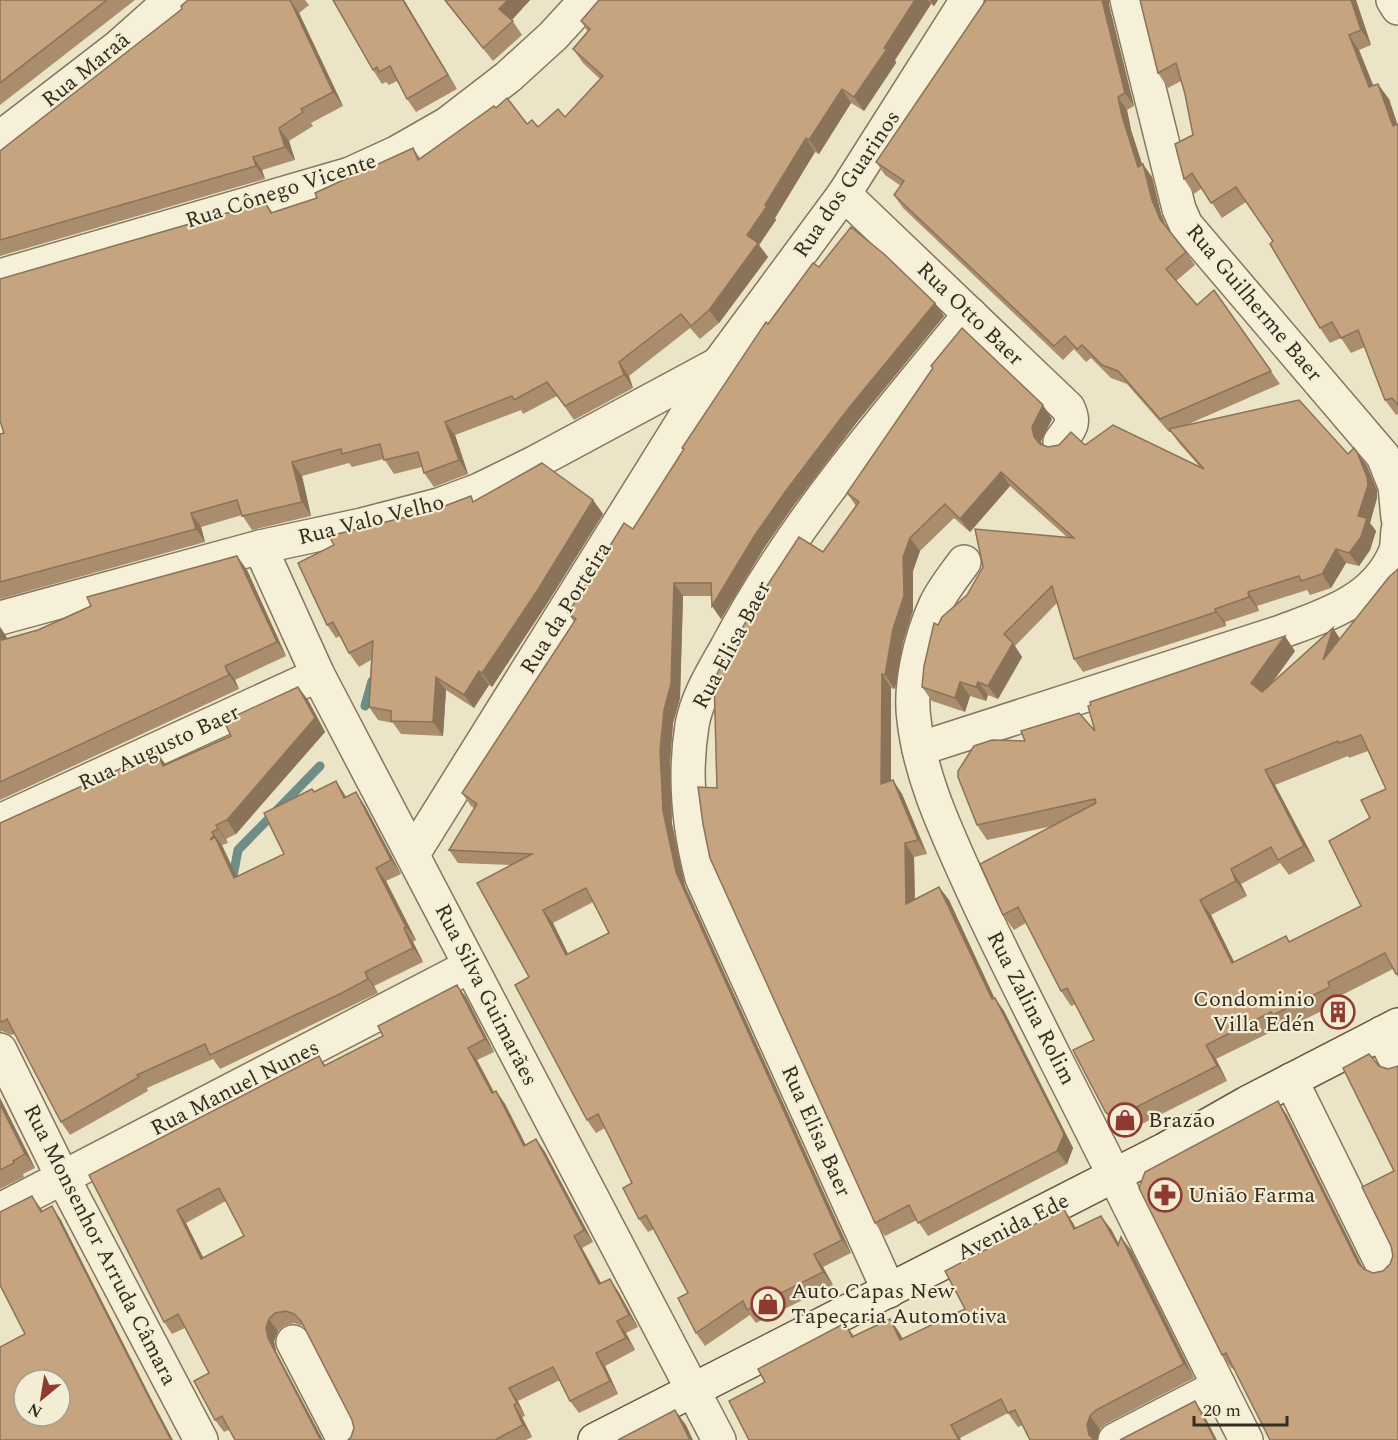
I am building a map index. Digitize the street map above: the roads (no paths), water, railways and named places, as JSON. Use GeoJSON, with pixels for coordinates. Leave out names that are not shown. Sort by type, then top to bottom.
{"type":"FeatureCollection","features":[{"type":"Feature","properties":{"kind":"street","name":"Rua Maraã"},"geometry":{"type":"LineString","coordinates":[[0,138],[118,47],[171,0]]}},
{"type":"Feature","properties":{"kind":"street","name":"Rua Cônego Vicente"},"geometry":{"type":"LineString","coordinates":[[0,276],[350,174],[398,152],[447,124],[508,77],[553,36],[586,0]]}},
{"type":"Feature","properties":{"kind":"street","name":"Rua dos Guarinos"},"geometry":{"type":"LineString","coordinates":[[719,363],[844,194],[967,0]]}},
{"type":"Feature","properties":{"kind":"street","name":"Rua Guilherme Baer"},"geometry":{"type":"LineString","coordinates":[[1127,0],[1179,209],[1186,225],[1383,456],[1395,486],[1398,518]]}},
{"type":"Feature","properties":{"kind":"street"},"geometry":{"type":"LineString","coordinates":[[1393,0],[1398,8]]}},
{"type":"Feature","properties":{"kind":"street","name":"Rua Otto Baer"},"geometry":{"type":"LineString","coordinates":[[844,194],[1068,408],[1072,417],[1071,426],[1060,442]]}},
{"type":"Feature","properties":{"kind":"street","name":"Rua Elisa Baer"},"geometry":{"type":"LineString","coordinates":[[889,1291],[702,878],[695,852],[691,822],[688,768],[692,724],[699,699],[750,605],[810,512],[970,314]]}},
{"type":"Feature","properties":{"kind":"street","name":"Rua Valo Velho"},"geometry":{"type":"LineString","coordinates":[[0,618],[260,547],[440,505],[479,490],[719,363]]}},
{"type":"Feature","properties":{"kind":"street","name":"Rua da Porteira"},"geometry":{"type":"LineString","coordinates":[[413,854],[719,363]]}},
{"type":"Feature","properties":{"kind":"street"},"geometry":{"type":"LineString","coordinates":[[919,749],[1278,633],[1329,613],[1356,600],[1383,574],[1396,551],[1398,530]]}},
{"type":"Feature","properties":{"kind":"street","name":"Rua Silva Guimarães"},"geometry":{"type":"LineString","coordinates":[[260,547],[318,675],[719,1440]]}},
{"type":"Feature","properties":{"kind":"street","name":"Rua Zalina Rolim"},"geometry":{"type":"LineString","coordinates":[[964,562],[935,604],[918,661],[913,696],[913,717],[919,749],[935,805],[977,900],[1246,1440]]}},
{"type":"Feature","properties":{"kind":"street","name":"Rua Augusto Baer"},"geometry":{"type":"LineString","coordinates":[[0,821],[318,675]]}},
{"type":"Feature","properties":{"kind":"street","name":"Rua Manuel Nunes"},"geometry":{"type":"LineString","coordinates":[[0,1210],[470,966]]}},
{"type":"Feature","properties":{"kind":"street"},"geometry":{"type":"LineString","coordinates":[[1390,1029],[1398,1064]]}},
{"type":"Feature","properties":{"kind":"street","name":"Avenida Ede"},"geometry":{"type":"LineString","coordinates":[[595,1440],[1114,1175],[1390,1029]]}},
{"type":"Feature","properties":{"kind":"street","name":"Rua Monsenhor Arruda Câmara"},"geometry":{"type":"LineString","coordinates":[[0,1050],[62,1176],[201,1440]]}},
{"type":"Feature","properties":{"kind":"street"},"geometry":{"type":"LineString","coordinates":[[1292,1080],[1384,1268]]}},
{"type":"Feature","properties":{"kind":"street"},"geometry":{"type":"LineString","coordinates":[[293,1341],[344,1440]]}},
{"type":"Feature","properties":{"kind":"street"},"geometry":{"type":"LineString","coordinates":[[1115,1440],[1219,1386]]}},
{"type":"Feature","properties":{"kind":"waterway"},"geometry":{"type":"LineString","coordinates":[[365,706],[372,681]]}},
{"type":"Feature","properties":{"kind":"waterway"},"geometry":{"type":"LineString","coordinates":[[232,882],[238,850],[320,766]]}},
{"type":"Feature","properties":{"kind":"place","name":"Condominio Villa Edén"},"geometry":{"type":"Point","coordinates":[1338,1012]}},
{"type":"Feature","properties":{"kind":"place","name":"Brazão"},"geometry":{"type":"Point","coordinates":[1125,1120]}},
{"type":"Feature","properties":{"kind":"place","name":"União Farma"},"geometry":{"type":"Point","coordinates":[1165,1195]}},
{"type":"Feature","properties":{"kind":"place","name":"Auto Capas New Tapeçaria Automotiva"},"geometry":{"type":"Point","coordinates":[768,1304]}}]}
